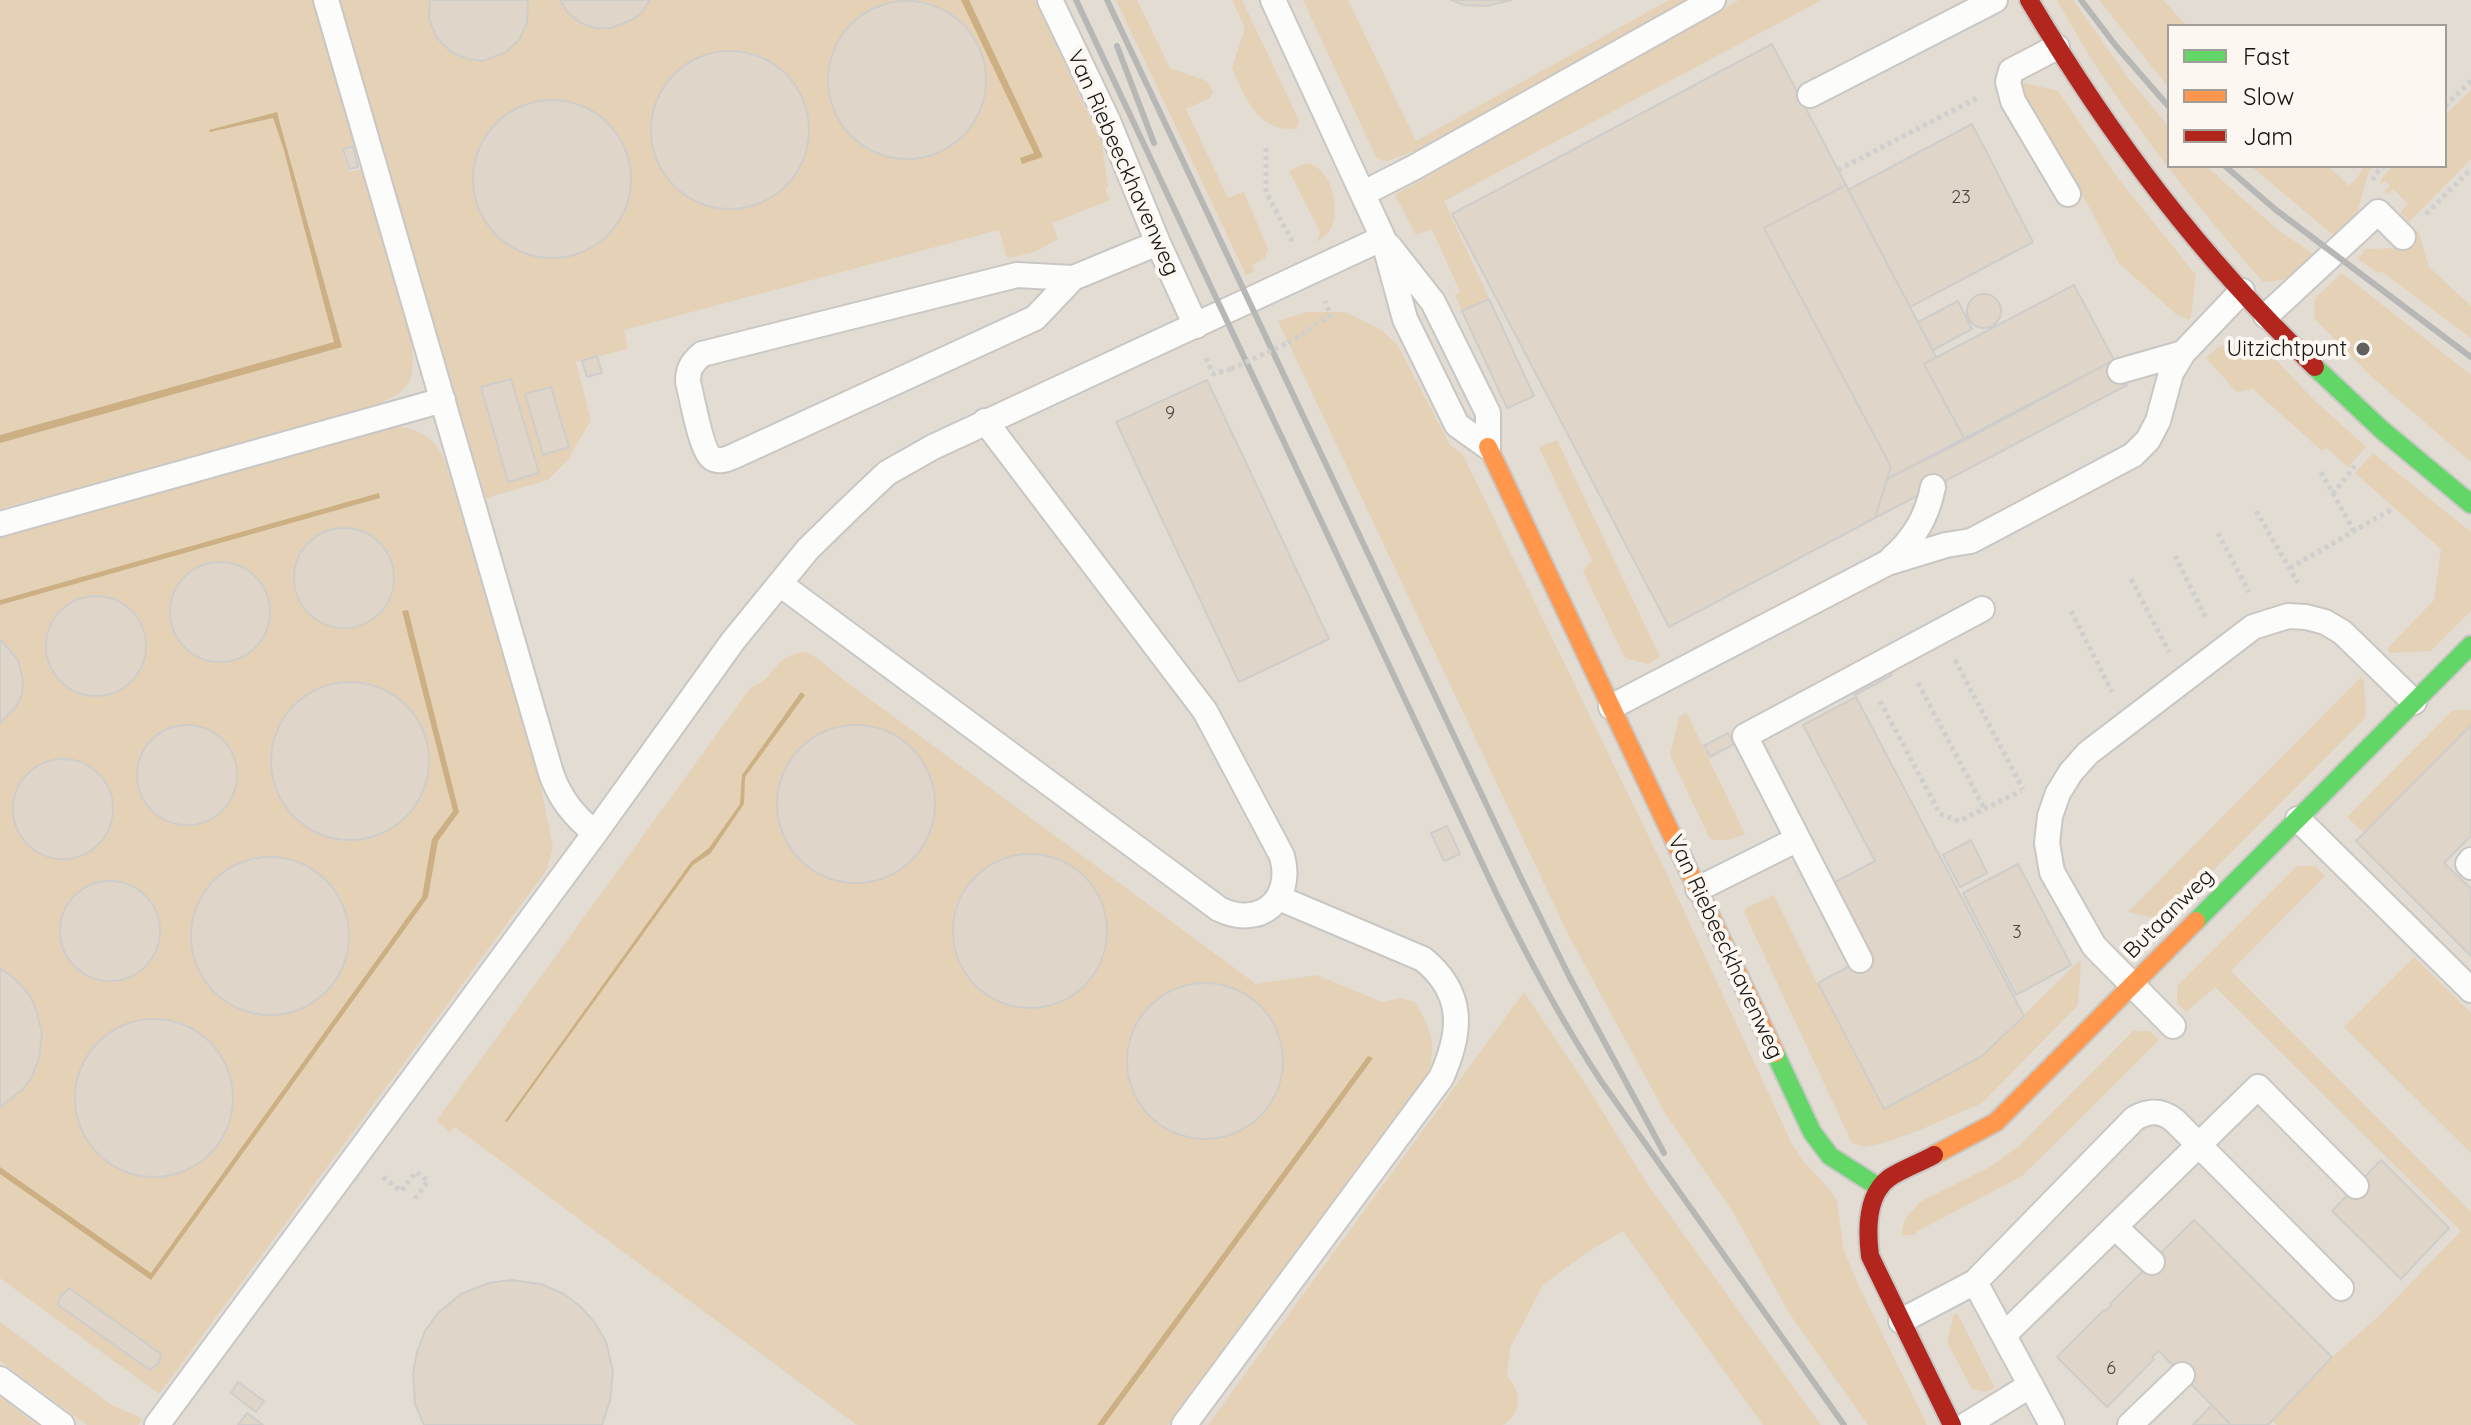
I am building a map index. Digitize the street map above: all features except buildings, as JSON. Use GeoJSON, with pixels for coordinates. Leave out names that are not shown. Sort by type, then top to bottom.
{"type":"FeatureCollection","features":[{"type":"Feature","properties":{"kind":"street"},"geometry":{"type":"LineString","coordinates":[[2029,0],[2087,95],[2145,177],[2210,257],[2343,396],[2471,504]]}},
{"type":"Feature","properties":{"kind":"street","name":"Van Riebeeckhavenweg"},"geometry":{"type":"LineString","coordinates":[[1488,447],[1812,1132],[1830,1156],[1880,1188]]}},
{"type":"Feature","properties":{"kind":"street","name":"Butaanweg"},"geometry":{"type":"LineString","coordinates":[[1880,1188],[1887,1179],[1996,1122],[2471,645]]}},
{"type":"Feature","properties":{"kind":"street"},"geometry":{"type":"LineString","coordinates":[[1880,1188],[1868,1214],[1870,1256],[1952,1425]]}},
{"type":"Feature","properties":{"kind":"lane"},"geometry":{"type":"LineString","coordinates":[[326,0],[554,782],[567,806],[595,833]]}},
{"type":"Feature","properties":{"kind":"lane","name":"Van Riebeeckhavenweg"},"geometry":{"type":"LineString","coordinates":[[1050,0],[1108,121],[1198,336]]}},
{"type":"Feature","properties":{"kind":"lane","name":"Van Riebeeckhavenweg"},"geometry":{"type":"LineString","coordinates":[[1273,0],[1383,238],[1405,319],[1457,425],[1488,447]]}},
{"type":"Feature","properties":{"kind":"lane"},"geometry":{"type":"LineString","coordinates":[[1364,193],[1713,0]]}},
{"type":"Feature","properties":{"kind":"lane"},"geometry":{"type":"LineString","coordinates":[[1810,95],[1995,0]]}},
{"type":"Feature","properties":{"kind":"lane"},"geometry":{"type":"LineString","coordinates":[[2057,47],[2011,71],[2008,82],[2013,101],[2068,194]]}},
{"type":"Feature","properties":{"kind":"lane"},"geometry":{"type":"LineString","coordinates":[[2266,316],[2378,212],[2403,237]]}},
{"type":"Feature","properties":{"kind":"lane"},"geometry":{"type":"LineString","coordinates":[[164,1416],[733,641],[808,549],[887,473],[933,447],[985,421],[1198,336],[1311,271],[1383,238]]}},
{"type":"Feature","properties":{"kind":"lane","name":"Van Riebeeckhavenweg"},"geometry":{"type":"LineString","coordinates":[[1383,238],[1433,302],[1488,413],[1488,447]]}},
{"type":"Feature","properties":{"kind":"lane"},"geometry":{"type":"LineString","coordinates":[[1073,278],[1017,275],[702,354],[692,362],[688,382],[705,450],[716,460],[732,457],[1035,318],[1073,278],[1158,243]]}},
{"type":"Feature","properties":{"kind":"lane"},"geometry":{"type":"LineString","coordinates":[[1611,707],[1887,563],[1946,545],[1971,541],[2133,455],[2148,440],[2158,421],[2171,373],[2183,353],[2242,291]]}},
{"type":"Feature","properties":{"kind":"lane"},"geometry":{"type":"LineString","coordinates":[[2120,371],[2183,353]]}},
{"type":"Feature","properties":{"kind":"lane"},"geometry":{"type":"LineString","coordinates":[[0,524],[443,400]]}},
{"type":"Feature","properties":{"kind":"lane"},"geometry":{"type":"LineString","coordinates":[[780,584],[1219,909],[1244,917],[1257,915],[1269,908],[1279,898],[1285,884],[1282,856],[1205,711],[985,421]]}},
{"type":"Feature","properties":{"kind":"lane"},"geometry":{"type":"LineString","coordinates":[[1887,563],[1907,544],[1922,522],[1933,487]]}},
{"type":"Feature","properties":{"kind":"lane"},"geometry":{"type":"LineString","coordinates":[[1860,960],[1745,736],[1982,609]]}},
{"type":"Feature","properties":{"kind":"lane"},"geometry":{"type":"LineString","coordinates":[[2173,1026],[2094,946],[2052,872],[2047,843],[2050,816],[2058,793],[2071,772],[2088,753],[2253,627],[2288,616],[2325,622],[2342,632],[2414,702]]}},
{"type":"Feature","properties":{"kind":"lane"},"geometry":{"type":"LineString","coordinates":[[2451,664],[2471,684]]}},
{"type":"Feature","properties":{"kind":"lane"},"geometry":{"type":"LineString","coordinates":[[2298,819],[2471,990]]}},
{"type":"Feature","properties":{"kind":"lane"},"geometry":{"type":"LineString","coordinates":[[1698,889],[1798,839]]}},
{"type":"Feature","properties":{"kind":"lane"},"geometry":{"type":"LineString","coordinates":[[2471,860],[2468,864],[2471,867]]}},
{"type":"Feature","properties":{"kind":"lane"},"geometry":{"type":"LineString","coordinates":[[1184,1425],[1441,1078],[1453,1047],[1455,1008],[1450,989],[1439,972],[1423,959],[1279,898]]}},
{"type":"Feature","properties":{"kind":"lane"},"geometry":{"type":"LineString","coordinates":[[2004,1335],[2258,1087],[2356,1186]]}},
{"type":"Feature","properties":{"kind":"lane"},"geometry":{"type":"LineString","coordinates":[[1901,1321],[1975,1282],[2135,1118],[2146,1112],[2167,1114],[2341,1288]]}},
{"type":"Feature","properties":{"kind":"lane"},"geometry":{"type":"LineString","coordinates":[[2115,1227],[2152,1262]]}},
{"type":"Feature","properties":{"kind":"lane"},"geometry":{"type":"LineString","coordinates":[[1975,1282],[2052,1425]]}},
{"type":"Feature","properties":{"kind":"lane"},"geometry":{"type":"LineString","coordinates":[[2130,1425],[2182,1375]]}},
{"type":"Feature","properties":{"kind":"lane"},"geometry":{"type":"LineString","coordinates":[[0,1379],[62,1425]]}},
{"type":"Feature","properties":{"kind":"lane"},"geometry":{"type":"LineString","coordinates":[[1966,1425],[2031,1385]]}},
{"type":"Feature","properties":{"kind":"path"},"geometry":{"type":"LineString","coordinates":[[2447,104],[2471,81]]}},
{"type":"Feature","properties":{"kind":"path"},"geometry":{"type":"LineString","coordinates":[[1838,170],[2008,82]]}},
{"type":"Feature","properties":{"kind":"path"},"geometry":{"type":"LineString","coordinates":[[1198,336],[1213,374],[1288,343],[1331,315],[1311,271],[1284,230],[1266,192],[1266,148]]}},
{"type":"Feature","properties":{"kind":"path"},"geometry":{"type":"LineString","coordinates":[[2403,237],[2471,169]]}},
{"type":"Feature","properties":{"kind":"path"},"geometry":{"type":"LineString","coordinates":[[2321,472],[2354,531]]}},
{"type":"Feature","properties":{"kind":"path"},"geometry":{"type":"LineString","coordinates":[[2290,568],[2394,508]]}},
{"type":"Feature","properties":{"kind":"path"},"geometry":{"type":"LineString","coordinates":[[2256,511],[2301,588],[2306,617]]}},
{"type":"Feature","properties":{"kind":"path"},"geometry":{"type":"LineString","coordinates":[[2218,533],[2265,622]]}},
{"type":"Feature","properties":{"kind":"path"},"geometry":{"type":"LineString","coordinates":[[2175,556],[2223,650]]}},
{"type":"Feature","properties":{"kind":"path"},"geometry":{"type":"LineString","coordinates":[[2131,579],[2183,680]]}},
{"type":"Feature","properties":{"kind":"path"},"geometry":{"type":"LineString","coordinates":[[2071,611],[2127,723]]}},
{"type":"Feature","properties":{"kind":"path"},"geometry":{"type":"LineString","coordinates":[[1942,665],[1954,658],[2024,790]]}},
{"type":"Feature","properties":{"kind":"path"},"geometry":{"type":"LineString","coordinates":[[1916,678],[1985,808]]}},
{"type":"Feature","properties":{"kind":"path"},"geometry":{"type":"LineString","coordinates":[[1880,697],[1881,705],[1940,814],[1959,821],[2033,786],[2058,793]]}},
{"type":"Feature","properties":{"kind":"path"},"geometry":{"type":"LineString","coordinates":[[401,1191],[416,1172],[428,1181],[413,1201]]}},
{"type":"Feature","properties":{"kind":"shaded area"},"geometry":{"type":"Polygon","coordinates":[[[0,0],[2471,0],[2471,1425],[0,1425],[0,0]]]}},
{"type":"Feature","properties":{"kind":"shaded area"},"geometry":{"type":"Polygon","coordinates":[[[0,0],[313,0],[355,144],[342,148],[348,172],[362,169],[411,341],[413,368],[407,386],[392,398],[367,408],[0,509],[0,443],[342,347],[276,112],[209,131],[273,118],[334,342],[0,435],[0,0]]]}},
{"type":"Feature","properties":{"kind":"shaded area"},"geometry":{"type":"Polygon","coordinates":[[[338,0],[1035,0],[1102,144],[1108,186],[1105,188],[1110,200],[1052,223],[1058,239],[1035,252],[1007,258],[999,230],[624,330],[628,349],[576,362],[591,420],[567,461],[548,480],[486,498],[338,0]]]}},
{"type":"Feature","properties":{"kind":"shaded area"},"geometry":{"type":"Polygon","coordinates":[[[961,0],[969,0],[1043,157],[1022,164],[1020,158],[1034,153],[961,0]]]}},
{"type":"Feature","properties":{"kind":"shaded area"},"geometry":{"type":"Polygon","coordinates":[[[1116,0],[1137,0],[1170,68],[1207,81],[1213,91],[1210,98],[1186,109],[1228,198],[1244,192],[1268,249],[1265,258],[1252,265],[1254,272],[1246,275],[1116,0]]]}},
{"type":"Feature","properties":{"kind":"shaded area"},"geometry":{"type":"Polygon","coordinates":[[[1232,0],[1242,0],[1299,120],[1297,129],[1272,125],[1263,119],[1242,91],[1232,68],[1245,28],[1232,0]]]}},
{"type":"Feature","properties":{"kind":"shaded area"},"geometry":{"type":"Polygon","coordinates":[[[1303,0],[1348,0],[1416,141],[1669,0],[1686,0],[1420,149],[1387,161],[1377,159],[1303,0]]]}},
{"type":"Feature","properties":{"kind":"shaded area"},"geometry":{"type":"Polygon","coordinates":[[[1739,0],[1822,0],[1444,201],[1489,298],[1462,311],[1455,295],[1460,292],[1432,229],[1416,235],[1395,195],[1739,0]]]}},
{"type":"Feature","properties":{"kind":"shaded area"},"geometry":{"type":"Polygon","coordinates":[[[2057,0],[2073,0],[2129,79],[2167,125],[2167,166],[2126,110],[2057,0]]]}},
{"type":"Feature","properties":{"kind":"shaded area"},"geometry":{"type":"Polygon","coordinates":[[[2099,0],[2163,0],[2185,24],[2167,24],[2167,85],[2099,0]]]}},
{"type":"Feature","properties":{"kind":"shaded area"},"geometry":{"type":"Polygon","coordinates":[[[2020,82],[2058,91],[2117,177],[2196,275],[2189,320],[2176,314],[2119,263],[2087,203],[2029,111],[2020,82]]]}},
{"type":"Feature","properties":{"kind":"shaded area"},"geometry":{"type":"Polygon","coordinates":[[[2471,90],[2471,159],[2409,222],[2400,212],[2408,204],[2393,189],[2388,194],[2385,191],[2390,186],[2385,181],[2379,185],[2391,168],[2447,168],[2447,113],[2471,90]]]}},
{"type":"Feature","properties":{"kind":"shaded area"},"geometry":{"type":"Polygon","coordinates":[[[277,112],[342,347],[0,443],[0,435],[334,342],[273,118],[209,130],[277,112]]]}},
{"type":"Feature","properties":{"kind":"shaded area"},"geometry":{"type":"Polygon","coordinates":[[[1306,163],[1321,171],[1334,198],[1334,218],[1330,230],[1314,244],[1320,232],[1289,171],[1306,163]]]}},
{"type":"Feature","properties":{"kind":"shaded area"},"geometry":{"type":"Polygon","coordinates":[[[2169,168],[2208,168],[2278,230],[2315,255],[2290,279],[2263,282],[2169,168]]]}},
{"type":"Feature","properties":{"kind":"shaded area"},"geometry":{"type":"Polygon","coordinates":[[[2253,168],[2330,168],[2349,186],[2363,168],[2372,168],[2356,217],[2333,235],[2253,168]]]}},
{"type":"Feature","properties":{"kind":"shaded area"},"geometry":{"type":"Polygon","coordinates":[[[2418,230],[2429,267],[2471,306],[2471,338],[2381,271],[2378,273],[2358,259],[2365,249],[2402,248],[2418,230]]]}},
{"type":"Feature","properties":{"kind":"shaded area"},"geometry":{"type":"Polygon","coordinates":[[[2342,273],[2471,375],[2471,462],[2372,377],[2314,318],[2315,298],[2342,273]]]}},
{"type":"Feature","properties":{"kind":"shaded area"},"geometry":{"type":"Polygon","coordinates":[[[1306,312],[1345,312],[1382,330],[1398,346],[1450,445],[1463,455],[1665,870],[1792,1144],[1837,1201],[1844,1251],[1927,1425],[1868,1425],[1789,1313],[1733,1212],[1665,1113],[1568,934],[1278,321],[1306,312]]]}},
{"type":"Feature","properties":{"kind":"shaded area"},"geometry":{"type":"Polygon","coordinates":[[[2261,344],[2311,397],[2366,447],[2348,467],[2327,448],[2322,451],[2253,389],[2237,392],[2206,358],[2219,346],[2261,344]]]}},
{"type":"Feature","properties":{"kind":"shaded area"},"geometry":{"type":"Polygon","coordinates":[[[392,427],[418,431],[431,440],[445,461],[540,781],[553,848],[546,871],[159,1394],[0,1278],[0,537],[392,427]]]}},
{"type":"Feature","properties":{"kind":"shaded area"},"geometry":{"type":"Polygon","coordinates":[[[1557,440],[1660,657],[1648,664],[1625,658],[1583,571],[1592,560],[1539,447],[1557,440]]]}},
{"type":"Feature","properties":{"kind":"shaded area"},"geometry":{"type":"Polygon","coordinates":[[[2373,453],[2471,532],[2471,611],[2431,651],[2391,653],[2387,649],[2434,600],[2441,549],[2355,473],[2373,453]]]}},
{"type":"Feature","properties":{"kind":"shaded area"},"geometry":{"type":"Polygon","coordinates":[[[379,493],[380,498],[0,605],[0,600],[379,493]]]}},
{"type":"Feature","properties":{"kind":"shaded area"},"geometry":{"type":"Polygon","coordinates":[[[408,610],[459,812],[438,841],[428,897],[151,1280],[0,1174],[0,1167],[151,1273],[422,897],[432,839],[453,811],[402,611],[408,610]]]}},
{"type":"Feature","properties":{"kind":"shaded area"},"geometry":{"type":"Polygon","coordinates":[[[807,652],[1256,984],[1317,975],[1382,1002],[1401,998],[1414,1002],[1425,1020],[1432,1048],[1426,1079],[1168,1425],[857,1425],[455,1127],[450,1132],[438,1122],[751,687],[765,679],[787,657],[807,652]]]}},
{"type":"Feature","properties":{"kind":"shaded area"},"geometry":{"type":"Polygon","coordinates":[[[2361,677],[2364,682],[2364,719],[2164,920],[2128,912],[2361,677]]]}},
{"type":"Feature","properties":{"kind":"shaded area"},"geometry":{"type":"Polygon","coordinates":[[[801,692],[805,695],[745,777],[744,804],[710,854],[693,865],[505,1121],[691,862],[709,848],[740,804],[742,775],[801,692]]]}},
{"type":"Feature","properties":{"kind":"shaded area"},"geometry":{"type":"Polygon","coordinates":[[[2453,710],[2471,710],[2471,725],[2364,833],[2347,817],[2453,710]]]}},
{"type":"Feature","properties":{"kind":"shaded area"},"geometry":{"type":"Polygon","coordinates":[[[1686,712],[1745,834],[1728,840],[1710,839],[1670,755],[1679,718],[1686,712]]]}},
{"type":"Feature","properties":{"kind":"shaded area"},"geometry":{"type":"Polygon","coordinates":[[[2297,866],[2315,866],[2325,876],[2231,971],[2471,1212],[2471,1425],[2277,1425],[2272,1420],[2461,1231],[2215,987],[2186,1012],[2177,1004],[2177,986],[2297,866]]]}},
{"type":"Feature","properties":{"kind":"shaded area"},"geometry":{"type":"Polygon","coordinates":[[[1774,895],[1884,1108],[1982,1056],[2080,960],[2078,1005],[1982,1103],[1880,1144],[1865,1147],[1852,1143],[1744,912],[1746,908],[1774,895]]]}},
{"type":"Feature","properties":{"kind":"shaded area"},"geometry":{"type":"Polygon","coordinates":[[[2414,957],[2471,1013],[2471,1153],[2344,1027],[2414,957]]]}},
{"type":"Feature","properties":{"kind":"shaded area"},"geometry":{"type":"Polygon","coordinates":[[[1524,992],[1648,1185],[1821,1425],[1763,1425],[1623,1231],[1586,1253],[1543,1285],[1510,1348],[1507,1376],[1516,1389],[1518,1402],[1514,1415],[1503,1425],[1208,1425],[1524,992]]]}},
{"type":"Feature","properties":{"kind":"shaded area"},"geometry":{"type":"Polygon","coordinates":[[[2133,1031],[2149,1031],[2159,1040],[2022,1176],[1916,1232],[1917,1235],[1901,1235],[1905,1219],[1920,1202],[1990,1167],[2019,1146],[2133,1031]]]}},
{"type":"Feature","properties":{"kind":"shaded area"},"geometry":{"type":"Polygon","coordinates":[[[1368,1056],[1373,1058],[1104,1425],[1097,1425],[1368,1056]]]}},
{"type":"Feature","properties":{"kind":"shaded area"},"geometry":{"type":"Polygon","coordinates":[[[1957,1313],[1995,1388],[1986,1392],[1972,1389],[1947,1342],[1954,1314],[1957,1313]]]}},
{"type":"Feature","properties":{"kind":"shaded area"},"geometry":{"type":"Polygon","coordinates":[[[0,1322],[110,1404],[143,1419],[138,1425],[87,1425],[0,1361],[0,1322]]]}},
{"type":"Feature","properties":{"kind":"shaded area"},"geometry":{"type":"Polygon","coordinates":[[[0,1397],[37,1425],[0,1425],[0,1397]]]}},
{"type":"Feature","properties":{"kind":"railway"},"geometry":{"type":"LineString","coordinates":[[1076,0],[1498,897],[1534,967],[1601,1081],[1844,1425]]}},
{"type":"Feature","properties":{"kind":"railway"},"geometry":{"type":"LineString","coordinates":[[1107,0],[1521,878],[1569,976],[1664,1153]]}},
{"type":"Feature","properties":{"kind":"railway"},"geometry":{"type":"LineString","coordinates":[[2081,0],[2167,105]]}},
{"type":"Feature","properties":{"kind":"railway"},"geometry":{"type":"LineString","coordinates":[[1117,46],[1154,143]]}},
{"type":"Feature","properties":{"kind":"railway"},"geometry":{"type":"LineString","coordinates":[[2227,168],[2276,210],[2471,357]]}},
{"type":"Feature","properties":{"kind":"traffic: fast"},"geometry":{"type":"LineString","coordinates":[[2315,367],[2382,430],[2471,504]]}},
{"type":"Feature","properties":{"kind":"traffic: fast"},"geometry":{"type":"LineString","coordinates":[[2196,921],[2471,645]]}},
{"type":"Feature","properties":{"kind":"traffic: fast"},"geometry":{"type":"LineString","coordinates":[[1775,1053],[1812,1132],[1830,1156],[1880,1188]]}},
{"type":"Feature","properties":{"kind":"traffic: slow"},"geometry":{"type":"LineString","coordinates":[[1488,447],[1775,1053]]}},
{"type":"Feature","properties":{"kind":"traffic: slow"},"geometry":{"type":"LineString","coordinates":[[1934,1155],[1996,1122],[2196,921]]}},
{"type":"Feature","properties":{"kind":"traffic: jam"},"geometry":{"type":"LineString","coordinates":[[2029,0],[2092,100],[2159,193],[2233,282],[2315,367]]}},
{"type":"Feature","properties":{"kind":"traffic: jam"},"geometry":{"type":"LineString","coordinates":[[1934,1155],[1881,1185],[1870,1214],[1869,1246],[1870,1256],[1952,1425]]}},
{"type":"Feature","properties":{"kind":"place","name":"Uitzichtpunt"},"geometry":{"type":"Point","coordinates":[2363,349]}}]}
